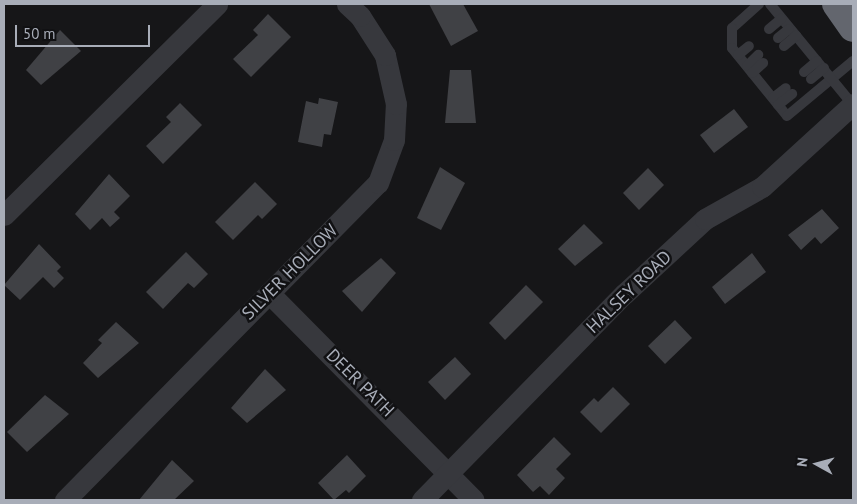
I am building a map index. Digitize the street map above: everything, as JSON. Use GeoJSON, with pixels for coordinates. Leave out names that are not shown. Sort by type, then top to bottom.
{"type":"FeatureCollection","features":[{"type":"Feature","properties":{"kind":"highway"},"geometry":{"type":"LineString","coordinates":[[836,4],[853,28]]}},
{"type":"Feature","properties":{"kind":"street"},"geometry":{"type":"LineString","coordinates":[[4,215],[217,4]]}},
{"type":"Feature","properties":{"kind":"street","name":"SILVER HOLLOW"},"geometry":{"type":"LineString","coordinates":[[65,500],[378,183],[394,140],[396,104],[384,55],[360,16],[347,4]]}},
{"type":"Feature","properties":{"kind":"street","name":"HALSEY ROAD"},"geometry":{"type":"LineString","coordinates":[[422,500],[450,474],[624,294],[705,219],[762,188],[853,105]]}},
{"type":"Feature","properties":{"kind":"street","name":"DEER PATH"},"geometry":{"type":"LineString","coordinates":[[269,293],[474,500]]}},
{"type":"Feature","properties":{"kind":"lane"},"geometry":{"type":"LineString","coordinates":[[759,4],[732,28],[732,48],[787,116],[853,61]]}},
{"type":"Feature","properties":{"kind":"lane"},"geometry":{"type":"LineString","coordinates":[[770,4],[853,105]]}},
{"type":"Feature","properties":{"kind":"lane"},"geometry":{"type":"LineString","coordinates":[[769,29],[781,18]]}},
{"type":"Feature","properties":{"kind":"lane"},"geometry":{"type":"LineString","coordinates":[[781,42],[793,32]]}},
{"type":"Feature","properties":{"kind":"lane"},"geometry":{"type":"LineString","coordinates":[[738,55],[749,46]]}},
{"type":"Feature","properties":{"kind":"lane"},"geometry":{"type":"LineString","coordinates":[[749,69],[761,59]]}},
{"type":"Feature","properties":{"kind":"lane"},"geometry":{"type":"LineString","coordinates":[[808,75],[820,65]]}},
{"type":"Feature","properties":{"kind":"lane"},"geometry":{"type":"LineString","coordinates":[[775,101],[789,91]]}},
{"type":"Feature","properties":{"kind":"building"},"geometry":{"type":"Polygon","coordinates":[[[429,4],[463,4],[478,31],[451,46],[429,4]]]}},
{"type":"Feature","properties":{"kind":"building"},"geometry":{"type":"Polygon","coordinates":[[[268,14],[291,37],[251,77],[233,59],[258,35],[253,30],[268,14]]]}},
{"type":"Feature","properties":{"kind":"building"},"geometry":{"type":"Polygon","coordinates":[[[60,30],[81,51],[41,85],[26,70],[60,30]]]}},
{"type":"Feature","properties":{"kind":"building"},"geometry":{"type":"Polygon","coordinates":[[[450,70],[471,70],[476,123],[445,123],[450,70]]]}},
{"type":"Feature","properties":{"kind":"building"},"geometry":{"type":"Polygon","coordinates":[[[319,98],[338,102],[331,135],[324,134],[322,147],[298,142],[306,101],[318,104],[319,98]]]}},
{"type":"Feature","properties":{"kind":"building"},"geometry":{"type":"Polygon","coordinates":[[[180,103],[202,125],[163,164],[146,146],[171,122],[166,117],[180,103]]]}},
{"type":"Feature","properties":{"kind":"building"},"geometry":{"type":"Polygon","coordinates":[[[734,109],[748,127],[714,153],[700,135],[734,109]]]}},
{"type":"Feature","properties":{"kind":"building"},"geometry":{"type":"Polygon","coordinates":[[[440,167],[465,183],[441,230],[417,218],[440,167]]]}},
{"type":"Feature","properties":{"kind":"building"},"geometry":{"type":"Polygon","coordinates":[[[648,168],[664,185],[639,210],[623,193],[648,168]]]}},
{"type":"Feature","properties":{"kind":"building"},"geometry":{"type":"Polygon","coordinates":[[[109,174],[130,196],[114,212],[120,218],[110,227],[102,218],[90,230],[75,214],[109,174]]]}},
{"type":"Feature","properties":{"kind":"building"},"geometry":{"type":"Polygon","coordinates":[[[255,182],[277,204],[262,219],[258,215],[233,240],[215,222],[255,182]]]}},
{"type":"Feature","properties":{"kind":"building"},"geometry":{"type":"Polygon","coordinates":[[[822,209],[839,228],[821,244],[815,237],[801,250],[788,235],[822,209]]]}},
{"type":"Feature","properties":{"kind":"building"},"geometry":{"type":"Polygon","coordinates":[[[584,224],[603,243],[575,266],[558,249],[584,224]]]}},
{"type":"Feature","properties":{"kind":"building"},"geometry":{"type":"Polygon","coordinates":[[[39,244],[61,267],[57,271],[64,278],[54,288],[43,277],[20,300],[4,285],[39,244]]]}},
{"type":"Feature","properties":{"kind":"building"},"geometry":{"type":"Polygon","coordinates":[[[186,252],[208,274],[194,288],[188,283],[163,309],[146,292],[186,252]]]}},
{"type":"Feature","properties":{"kind":"building"},"geometry":{"type":"Polygon","coordinates":[[[752,253],[766,272],[725,304],[712,287],[752,253]]]}},
{"type":"Feature","properties":{"kind":"building"},"geometry":{"type":"Polygon","coordinates":[[[381,258],[396,273],[362,312],[342,291],[381,258]]]}},
{"type":"Feature","properties":{"kind":"building"},"geometry":{"type":"Polygon","coordinates":[[[526,285],[543,302],[505,340],[489,323],[526,285]]]}},
{"type":"Feature","properties":{"kind":"building"},"geometry":{"type":"Polygon","coordinates":[[[675,320],[692,338],[665,364],[648,346],[675,320]]]}},
{"type":"Feature","properties":{"kind":"building"},"geometry":{"type":"Polygon","coordinates":[[[116,322],[139,343],[98,378],[83,363],[102,343],[98,340],[116,322]]]}},
{"type":"Feature","properties":{"kind":"building"},"geometry":{"type":"Polygon","coordinates":[[[455,357],[471,374],[445,400],[428,382],[455,357]]]}},
{"type":"Feature","properties":{"kind":"building"},"geometry":{"type":"Polygon","coordinates":[[[265,369],[286,390],[247,423],[231,408],[265,369]]]}},
{"type":"Feature","properties":{"kind":"building"},"geometry":{"type":"Polygon","coordinates":[[[613,387],[630,404],[601,433],[580,412],[594,398],[598,402],[613,387]]]}},
{"type":"Feature","properties":{"kind":"building"},"geometry":{"type":"Polygon","coordinates":[[[45,395],[69,414],[27,452],[7,432],[45,395]]]}},
{"type":"Feature","properties":{"kind":"building"},"geometry":{"type":"Polygon","coordinates":[[[554,437],[571,454],[556,469],[565,478],[549,495],[540,486],[533,492],[517,475],[554,437]]]}},
{"type":"Feature","properties":{"kind":"building"},"geometry":{"type":"Polygon","coordinates":[[[347,455],[366,476],[349,493],[346,490],[334,500],[318,483],[347,455]]]}},
{"type":"Feature","properties":{"kind":"building"},"geometry":{"type":"Polygon","coordinates":[[[172,460],[194,481],[174,500],[139,500],[172,460]]]}}]}
